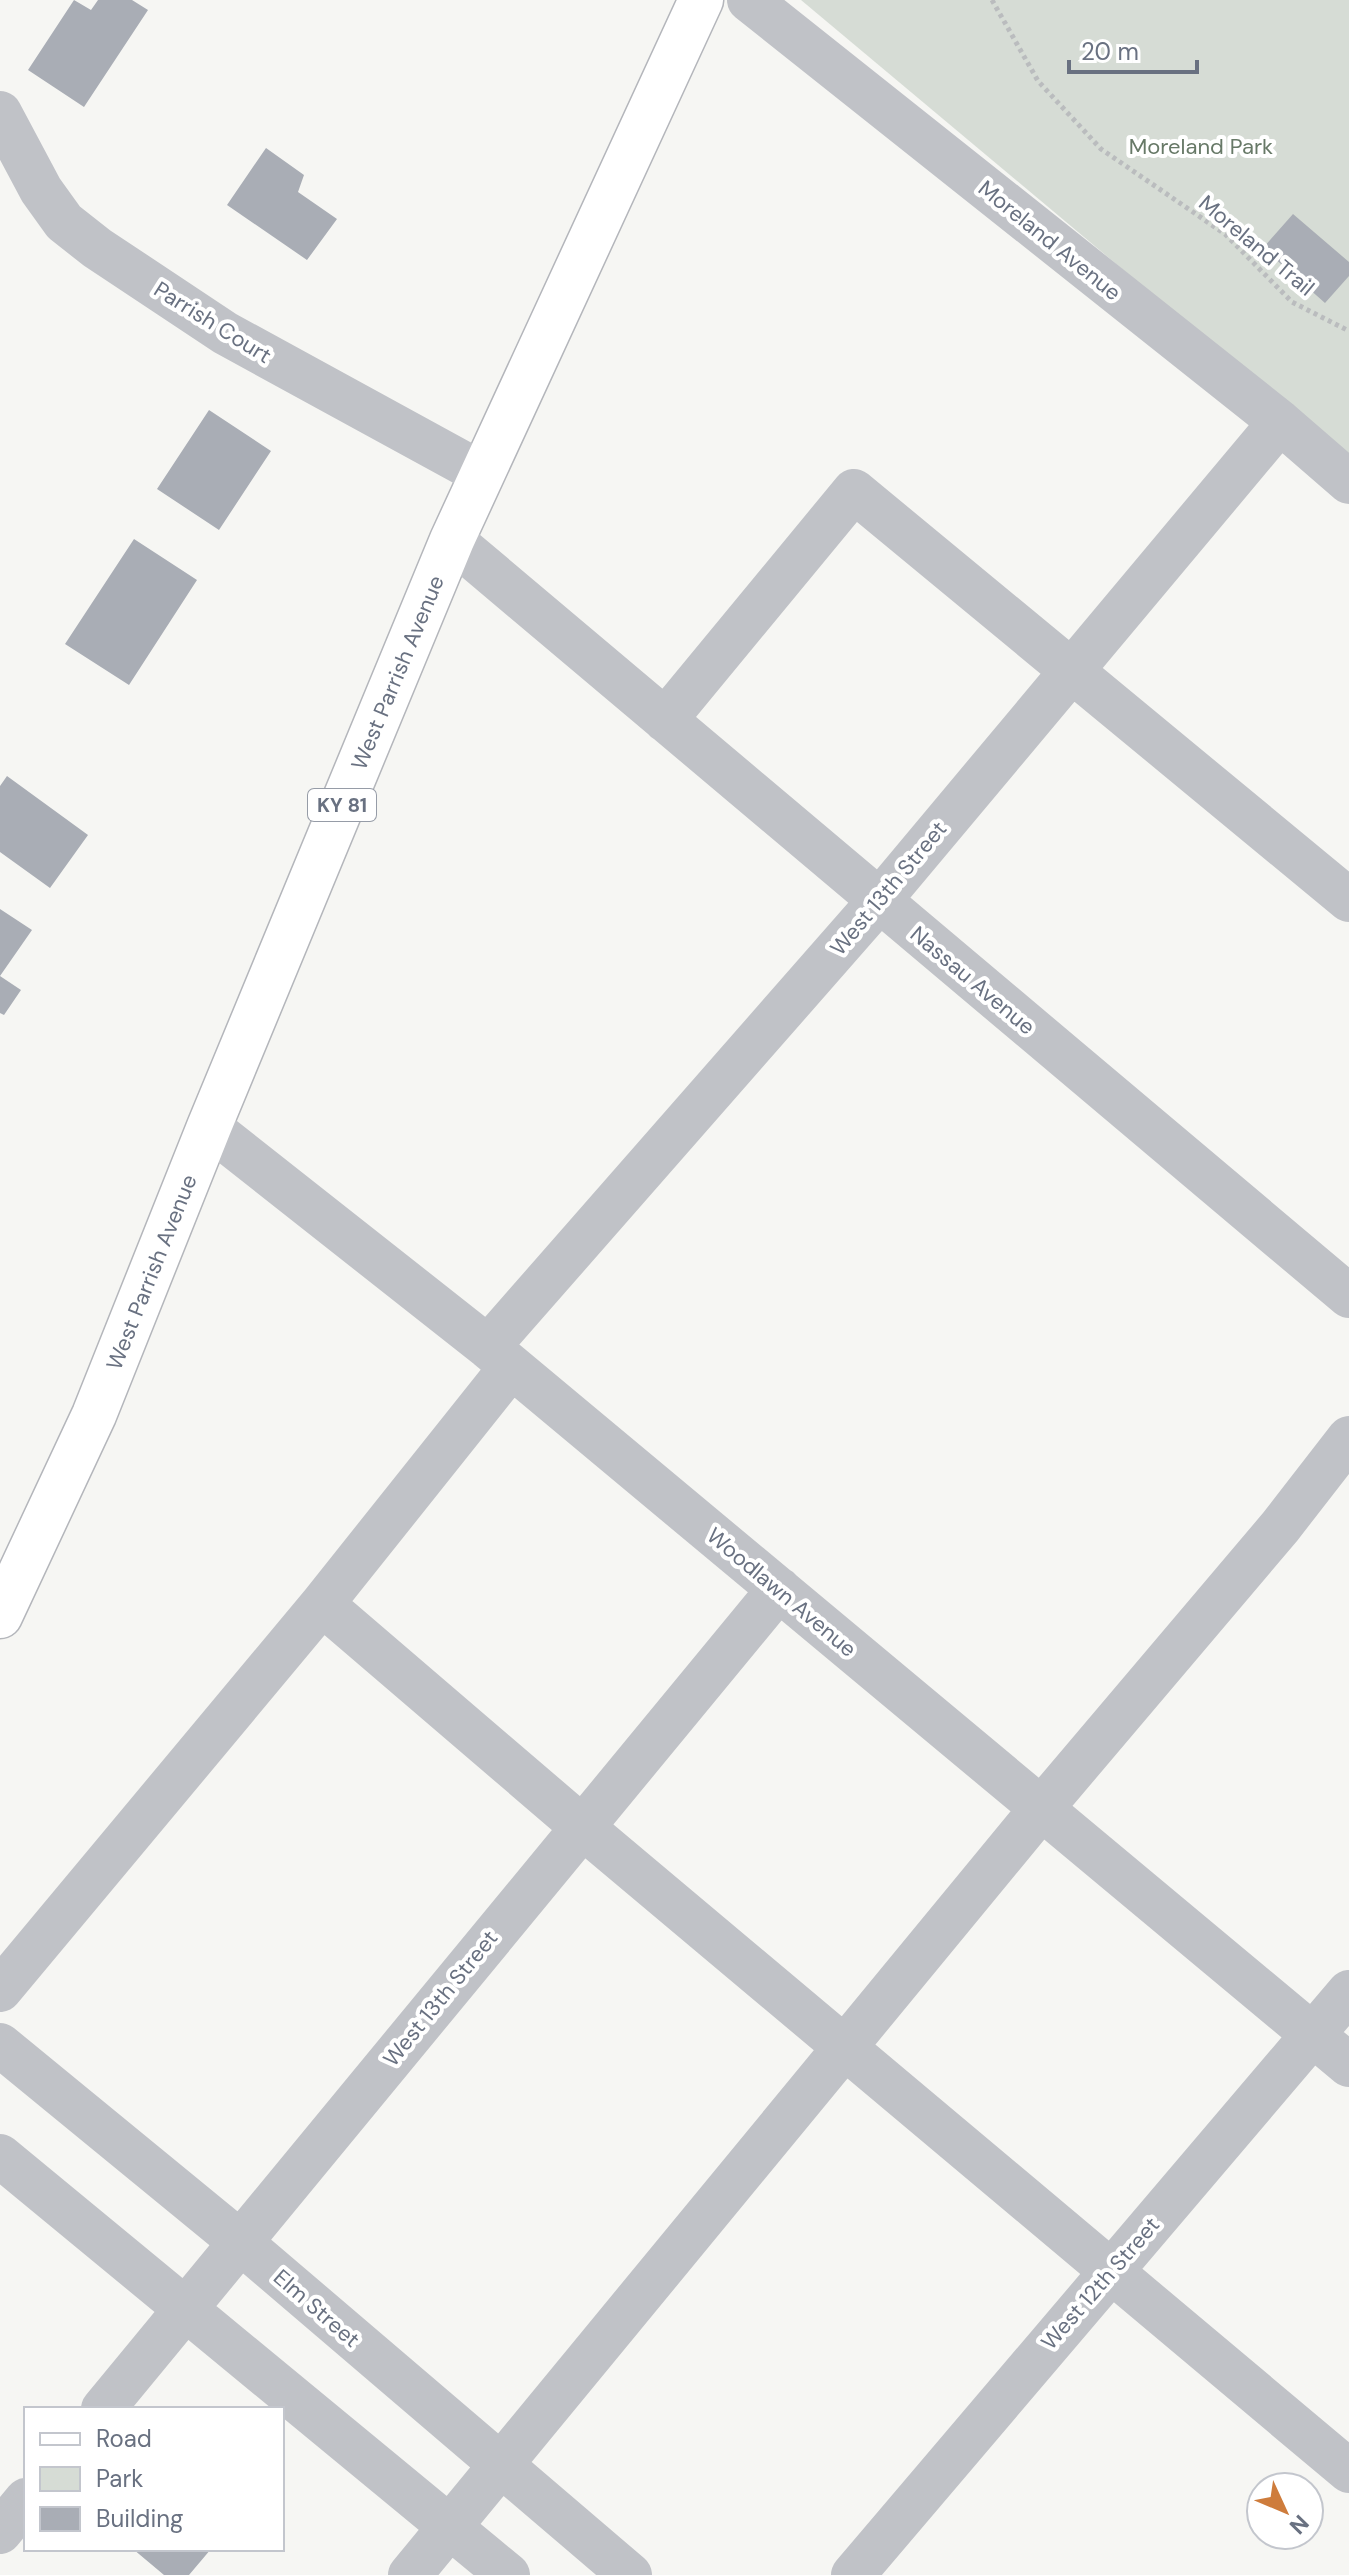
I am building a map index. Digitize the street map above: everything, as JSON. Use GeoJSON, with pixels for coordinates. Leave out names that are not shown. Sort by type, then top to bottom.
{"type":"FeatureCollection","features":[{"type":"Feature","properties":{"kind":"main road","name":"West Parrish Avenue"},"geometry":{"type":"LineString","coordinates":[[0,1616],[94,1415],[209,1127],[481,473],[701,0]]}},
{"type":"Feature","properties":{"kind":"street","name":"Moreland Avenue"},"geometry":{"type":"LineString","coordinates":[[749,0],[1280,422],[1349,482]]}},
{"type":"Feature","properties":{"kind":"street","name":"Parrish Court"},"geometry":{"type":"LineString","coordinates":[[0,113],[41,190],[64,222],[97,248],[225,333],[481,473]]}},
{"type":"Feature","properties":{"kind":"street","name":"West 13th Street"},"geometry":{"type":"LineString","coordinates":[[0,1990],[322,1604],[500,1357],[1280,422]]}},
{"type":"Feature","properties":{"kind":"street"},"geometry":{"type":"LineString","coordinates":[[665,720],[854,491],[1072,668],[1349,900]]}},
{"type":"Feature","properties":{"kind":"street","name":"Nassau Avenue"},"geometry":{"type":"LineString","coordinates":[[452,540],[1349,1296]]}},
{"type":"Feature","properties":{"kind":"street","name":"Woodlawn Avenue"},"geometry":{"type":"LineString","coordinates":[[209,1127],[500,1357],[1349,2065]]}},
{"type":"Feature","properties":{"kind":"street"},"geometry":{"type":"LineString","coordinates":[[410,2575],[1041,1809],[1280,1527],[1349,1438]]}},
{"type":"Feature","properties":{"kind":"street","name":"West 13th Street"},"geometry":{"type":"LineString","coordinates":[[105,2407],[779,1589]]}},
{"type":"Feature","properties":{"kind":"street"},"geometry":{"type":"LineString","coordinates":[[322,1604],[581,1826],[1349,2471]]}},
{"type":"Feature","properties":{"kind":"street","name":"West 12th Street"},"geometry":{"type":"LineString","coordinates":[[853,2575],[1349,1992]]}},
{"type":"Feature","properties":{"kind":"street","name":"Elm Street"},"geometry":{"type":"LineString","coordinates":[[0,2045],[239,2241],[630,2575]]}},
{"type":"Feature","properties":{"kind":"street"},"geometry":{"type":"LineString","coordinates":[[0,2156],[508,2575]]}},
{"type":"Feature","properties":{"kind":"path","name":"Moreland Trail"},"geometry":{"type":"LineString","coordinates":[[992,0],[1038,81],[1101,149],[1225,234],[1292,302],[1349,331]]}},
{"type":"Feature","properties":{"kind":"green space","name":"Moreland Park"},"geometry":{"type":"Polygon","coordinates":[[[801,0],[1349,0],[1349,459],[801,0]]]}},
{"type":"Feature","properties":{"kind":"building"},"geometry":{"type":"Polygon","coordinates":[[[74,0],[91,10],[98,0],[132,0],[148,10],[84,107],[28,70],[74,0]]]}},
{"type":"Feature","properties":{"kind":"building"},"geometry":{"type":"Polygon","coordinates":[[[266,148],[304,175],[298,192],[337,219],[307,260],[227,205],[266,148]]]}},
{"type":"Feature","properties":{"kind":"building"},"geometry":{"type":"Polygon","coordinates":[[[1293,214],[1349,262],[1349,276],[1325,303],[1263,248],[1293,214]]]}},
{"type":"Feature","properties":{"kind":"building"},"geometry":{"type":"Polygon","coordinates":[[[209,410],[271,451],[219,530],[157,489],[209,410]]]}},
{"type":"Feature","properties":{"kind":"building"},"geometry":{"type":"Polygon","coordinates":[[[134,539],[197,580],[129,685],[65,644],[134,539]]]}},
{"type":"Feature","properties":{"kind":"building"},"geometry":{"type":"Polygon","coordinates":[[[7,776],[88,835],[50,888],[0,852],[0,786],[7,776]]]}},
{"type":"Feature","properties":{"kind":"building"},"geometry":{"type":"Polygon","coordinates":[[[0,909],[32,930],[0,976],[0,909]]]}},
{"type":"Feature","properties":{"kind":"building"},"geometry":{"type":"Polygon","coordinates":[[[0,976],[21,990],[4,1015],[0,1013],[0,976]]]}},
{"type":"Feature","properties":{"kind":"building"},"geometry":{"type":"Polygon","coordinates":[[[135,2551],[209,2551],[189,2575],[164,2575],[135,2551]]]}}]}
